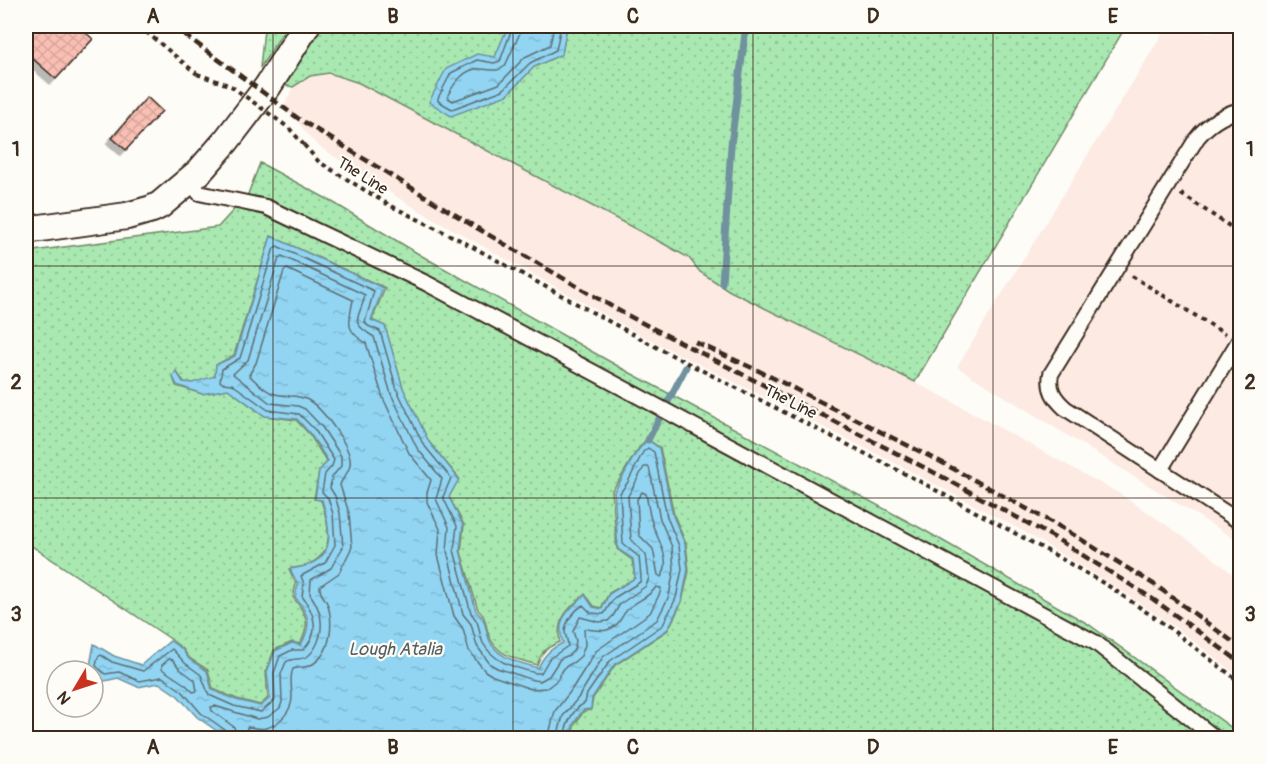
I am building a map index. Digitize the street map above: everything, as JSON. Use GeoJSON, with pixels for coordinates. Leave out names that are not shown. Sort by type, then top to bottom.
{"type":"FeatureCollection","features":[{"type":"Feature","properties":{"kind":"street"},"geometry":{"type":"LineString","coordinates":[[26,230],[127,216],[152,209],[171,197],[226,141],[253,106],[304,29]]}},
{"type":"Feature","properties":{"kind":"lane"},"geometry":{"type":"LineString","coordinates":[[1240,110],[1221,116],[1207,126],[1197,138],[1051,374],[1049,383],[1056,400],[1065,408],[1240,522]]}},
{"type":"Feature","properties":{"kind":"lane"},"geometry":{"type":"LineString","coordinates":[[190,180],[199,193],[266,207],[426,283],[1095,643],[1215,738]]}},
{"type":"Feature","properties":{"kind":"lane"},"geometry":{"type":"LineString","coordinates":[[1160,470],[1239,341]]}},
{"type":"Feature","properties":{"kind":"path","name":"The Line"},"geometry":{"type":"LineString","coordinates":[[139,26],[197,74],[231,86],[289,128],[319,162],[389,205],[477,249],[658,348],[919,481],[1055,555],[1110,587],[1164,624],[1240,682]]}},
{"type":"Feature","properties":{"kind":"path"},"geometry":{"type":"LineString","coordinates":[[1167,185],[1240,233]]}},
{"type":"Feature","properties":{"kind":"path"},"geometry":{"type":"LineString","coordinates":[[1117,267],[1239,341]]}},
{"type":"Feature","properties":{"kind":"shaded area"},"geometry":{"type":"Polygon","coordinates":[[[1240,31],[1240,542],[957,367],[1163,33],[1240,31]]]}},
{"type":"Feature","properties":{"kind":"shaded area"},"geometry":{"type":"Polygon","coordinates":[[[329,73],[359,83],[664,244],[689,258],[700,272],[730,291],[940,395],[1120,494],[1202,549],[1240,580],[1240,677],[1179,630],[1122,591],[1023,531],[895,463],[643,336],[408,204],[320,147],[309,137],[296,119],[283,108],[293,87],[310,76],[329,73]]]}},
{"type":"Feature","properties":{"kind":"green space"},"geometry":{"type":"Polygon","coordinates":[[[265,26],[287,26],[260,68],[264,29],[265,26]]]}},
{"type":"Feature","properties":{"kind":"green space"},"geometry":{"type":"Polygon","coordinates":[[[320,26],[508,26],[495,58],[507,95],[534,67],[562,54],[567,26],[1126,26],[915,382],[730,291],[700,272],[689,258],[359,83],[329,73],[310,76],[293,87],[284,85],[320,26]]]}},
{"type":"Feature","properties":{"kind":"green space"},"geometry":{"type":"Polygon","coordinates":[[[260,163],[329,200],[422,256],[623,369],[922,529],[1088,624],[1240,734],[1240,738],[571,738],[575,724],[584,711],[591,710],[593,698],[615,665],[668,630],[682,602],[689,571],[686,544],[674,515],[660,448],[647,439],[612,490],[617,549],[632,560],[635,578],[609,593],[601,608],[594,606],[585,594],[579,599],[561,621],[560,642],[546,650],[537,665],[503,653],[493,643],[478,610],[461,552],[464,525],[449,497],[459,478],[429,442],[403,388],[385,326],[372,320],[385,288],[271,236],[234,355],[216,365],[215,376],[200,384],[184,382],[176,371],[173,377],[176,386],[202,394],[228,389],[265,416],[296,420],[310,435],[327,462],[319,471],[314,499],[321,500],[328,528],[327,546],[317,560],[305,566],[289,569],[296,584],[293,597],[306,619],[306,630],[300,644],[292,642],[274,650],[266,672],[268,698],[260,705],[213,689],[208,670],[189,658],[183,649],[26,542],[26,252],[218,227],[248,194],[260,163]]]}},
{"type":"Feature","properties":{"kind":"water"},"geometry":{"type":"Polygon","coordinates":[[[508,26],[567,26],[562,54],[534,67],[507,95],[451,116],[429,102],[446,69],[477,54],[495,57],[508,26]]]}},
{"type":"Feature","properties":{"kind":"water","name":"Lough Atalia"},"geometry":{"type":"Polygon","coordinates":[[[271,236],[383,288],[371,320],[385,326],[403,388],[429,442],[459,479],[449,497],[463,525],[460,550],[476,611],[483,619],[491,643],[501,654],[538,668],[548,653],[563,643],[562,622],[573,606],[585,595],[593,607],[602,609],[609,594],[635,578],[633,559],[618,549],[614,491],[633,458],[648,440],[659,448],[673,516],[685,544],[688,569],[682,600],[668,629],[614,665],[592,698],[591,709],[583,710],[574,723],[569,738],[227,738],[197,717],[178,696],[159,683],[138,687],[118,678],[105,681],[105,659],[91,659],[94,644],[114,656],[141,665],[170,641],[182,649],[189,659],[207,671],[212,690],[236,700],[261,706],[270,698],[267,672],[275,651],[292,643],[301,645],[305,638],[308,620],[295,597],[298,584],[290,569],[316,561],[327,546],[329,536],[326,513],[322,500],[315,499],[319,471],[328,461],[297,419],[265,416],[228,389],[202,394],[177,385],[173,377],[176,371],[183,382],[192,383],[215,376],[216,365],[235,356],[271,236]]]}},
{"type":"Feature","properties":{"kind":"building"},"geometry":{"type":"Polygon","coordinates":[[[26,26],[78,26],[93,39],[56,79],[26,53],[26,26]]]}},
{"type":"Feature","properties":{"kind":"building"},"geometry":{"type":"Polygon","coordinates":[[[147,97],[162,111],[126,150],[112,138],[147,97]]]}},
{"type":"Feature","properties":{"kind":"waterway"},"geometry":{"type":"LineString","coordinates":[[722,283],[731,145],[746,26]]}},
{"type":"Feature","properties":{"kind":"waterway"},"geometry":{"type":"LineString","coordinates":[[648,440],[686,367]]}},
{"type":"Feature","properties":{"kind":"railway"},"geometry":{"type":"LineString","coordinates":[[173,26],[299,119],[477,228],[623,313],[937,474],[1055,538],[1150,597],[1240,662]]}},
{"type":"Feature","properties":{"kind":"railway"},"geometry":{"type":"LineString","coordinates":[[695,342],[757,370],[941,462],[1064,529],[1155,585],[1240,647]]}}]}
